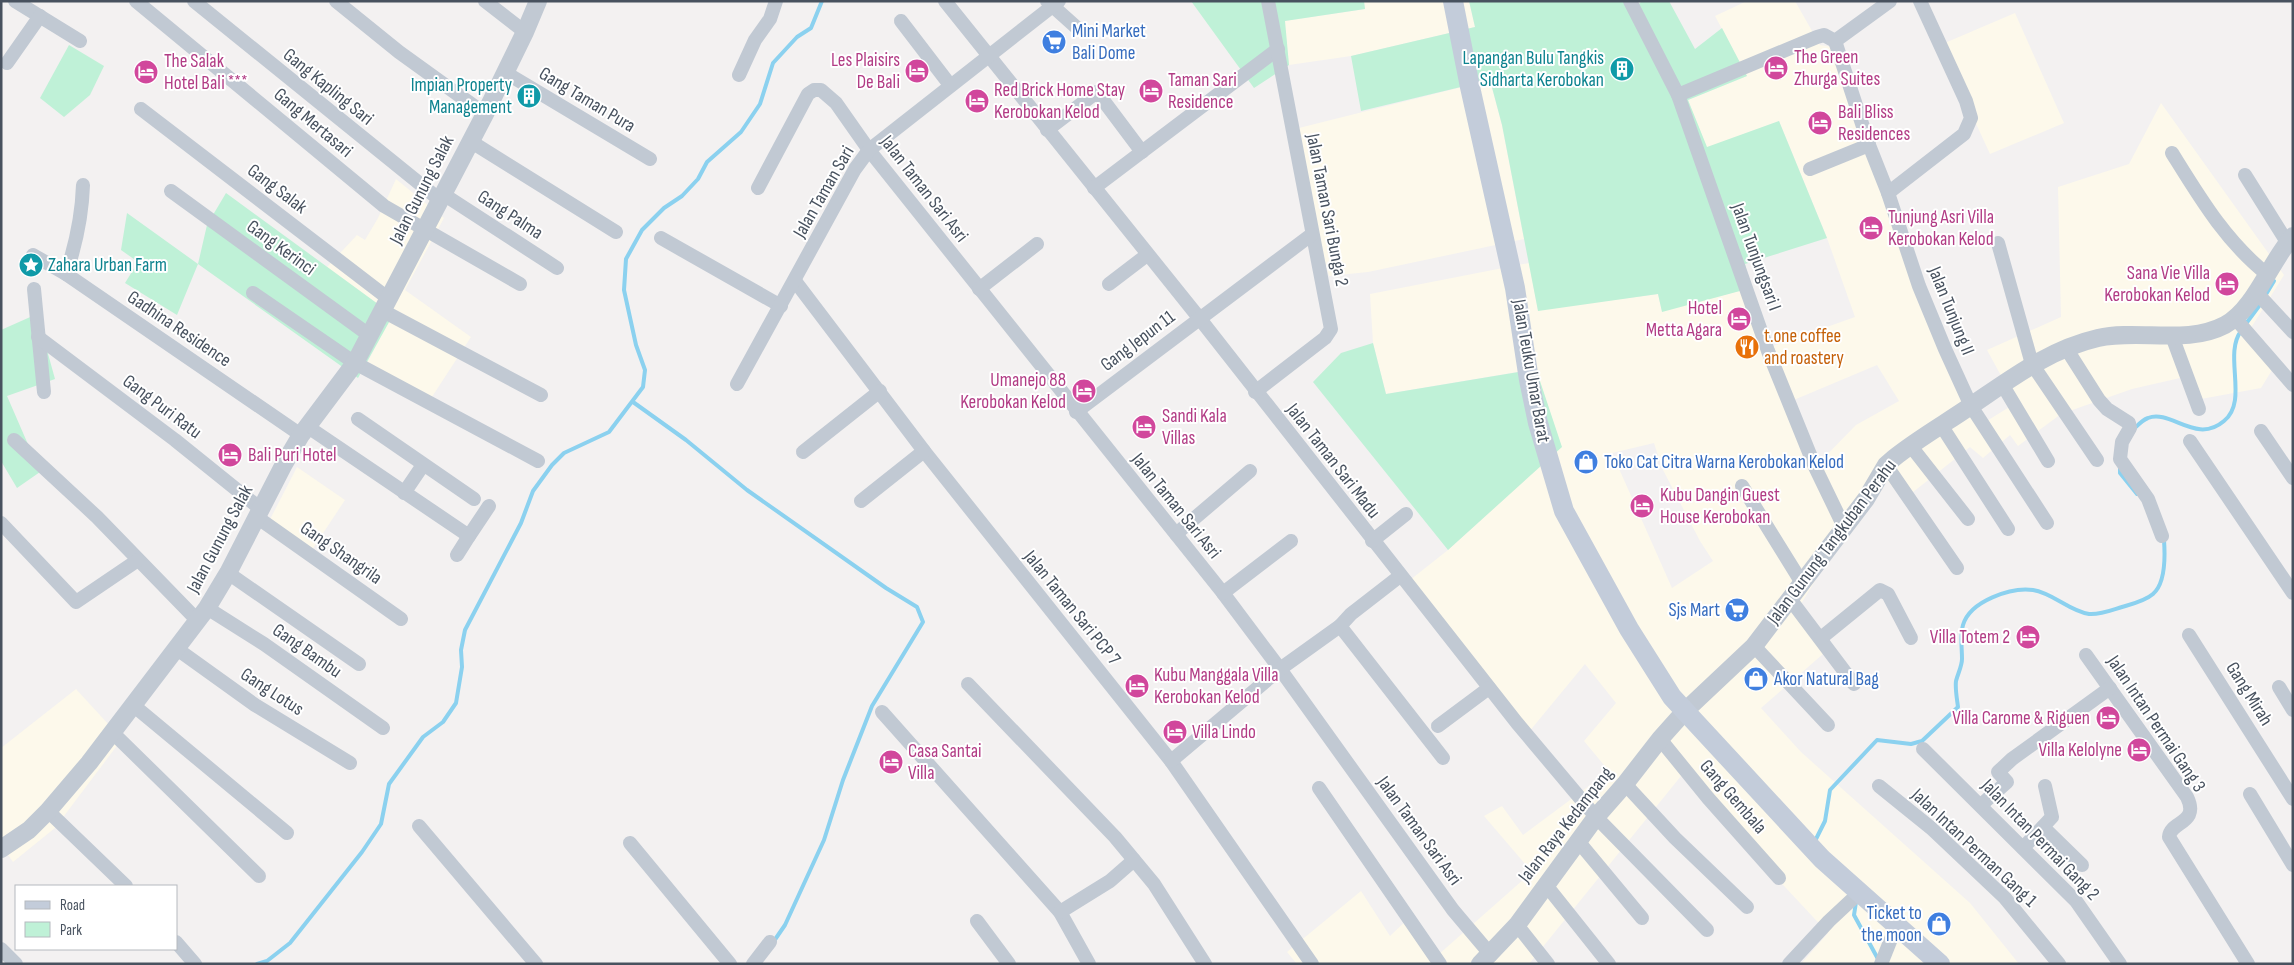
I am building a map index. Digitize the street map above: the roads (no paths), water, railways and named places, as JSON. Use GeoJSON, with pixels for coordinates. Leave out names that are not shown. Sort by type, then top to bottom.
{"type":"FeatureCollection","features":[{"type":"Feature","properties":{"kind":"main road","name":"Jalan Teuku Umar Barat"},"geometry":{"type":"LineString","coordinates":[[1453,1],[1470,87],[1516,288],[1536,415],[1553,479],[1564,510],[1590,561],[1656,673],[1672,697],[1686,711]]}},
{"type":"Feature","properties":{"kind":"main road"},"geometry":{"type":"LineString","coordinates":[[1686,711],[1822,858],[1940,964]]}},
{"type":"Feature","properties":{"kind":"street"},"geometry":{"type":"LineString","coordinates":[[15,1],[80,41]]}},
{"type":"Feature","properties":{"kind":"street","name":"Gang Mertasari"},"geometry":{"type":"LineString","coordinates":[[136,1],[384,206],[520,284]]}},
{"type":"Feature","properties":{"kind":"street","name":"Gang Kapling Sari"},"geometry":{"type":"LineString","coordinates":[[194,1],[441,197]]}},
{"type":"Feature","properties":{"kind":"street"},"geometry":{"type":"LineString","coordinates":[[336,1],[399,52],[484,114]]}},
{"type":"Feature","properties":{"kind":"street"},"geometry":{"type":"LineString","coordinates":[[485,1],[526,32]]}},
{"type":"Feature","properties":{"kind":"street","name":"Jalan Gunung Salak"},"geometry":{"type":"LineString","coordinates":[[1,849],[29,830],[48,812],[203,615],[260,514],[284,464],[305,431],[355,363],[506,73],[526,32],[538,1]]}},
{"type":"Feature","properties":{"kind":"street"},"geometry":{"type":"LineString","coordinates":[[739,75],[755,40],[770,19],[776,1]]}},
{"type":"Feature","properties":{"kind":"street","name":"Jalan Taman Sari Madu"},"geometry":{"type":"LineString","coordinates":[[945,1],[1200,319],[1255,392],[1489,688],[1596,816],[1707,930]]}},
{"type":"Feature","properties":{"kind":"street","name":"Jalan Taman Sari Bunga 2"},"geometry":{"type":"LineString","coordinates":[[1255,392],[1325,338],[1331,329],[1311,235],[1268,1]]}},
{"type":"Feature","properties":{"kind":"street","name":"Jalan Tunjungsari I"},"geometry":{"type":"LineString","coordinates":[[1630,1],[1678,95],[1775,368],[1815,468],[1844,527]]}},
{"type":"Feature","properties":{"kind":"street"},"geometry":{"type":"LineString","coordinates":[[1678,95],[1817,36],[1824,35],[1835,41],[1890,1]]}},
{"type":"Feature","properties":{"kind":"street"},"geometry":{"type":"LineString","coordinates":[[1888,193],[1964,134],[1971,118],[1951,68],[1920,1]]}},
{"type":"Feature","properties":{"kind":"street"},"geometry":{"type":"LineString","coordinates":[[1053,3],[1076,27]]}},
{"type":"Feature","properties":{"kind":"street","name":"Jalan Taman Sari"},"geometry":{"type":"LineString","coordinates":[[737,384],[855,169],[869,150],[1053,3]]}},
{"type":"Feature","properties":{"kind":"street"},"geometry":{"type":"LineString","coordinates":[[7,63],[40,16]]}},
{"type":"Feature","properties":{"kind":"street"},"geometry":{"type":"LineString","coordinates":[[901,21],[950,85]]}},
{"type":"Feature","properties":{"kind":"street","name":"Jalan Tunjung II"},"geometry":{"type":"LineString","coordinates":[[1835,41],[1869,145],[1888,193],[1919,286],[1971,406],[2047,523]]}},
{"type":"Feature","properties":{"kind":"street"},"geometry":{"type":"LineString","coordinates":[[1094,188],[1278,49]]}},
{"type":"Feature","properties":{"kind":"street","name":"Gang Taman Pura"},"geometry":{"type":"LineString","coordinates":[[506,73],[650,160]]}},
{"type":"Feature","properties":{"kind":"street","name":"Jalan Taman Sari Asri"},"geometry":{"type":"LineString","coordinates":[[758,188],[808,94],[814,90],[821,90],[836,103],[869,150],[1223,594],[1280,669],[1486,959]]}},
{"type":"Feature","properties":{"kind":"street"},"geometry":{"type":"LineString","coordinates":[[1047,130],[1097,92],[1142,152]]}},
{"type":"Feature","properties":{"kind":"street","name":"Gang Salak"},"geometry":{"type":"LineString","coordinates":[[142,109],[386,305]]}},
{"type":"Feature","properties":{"kind":"street"},"geometry":{"type":"LineString","coordinates":[[470,140],[616,232]]}},
{"type":"Feature","properties":{"kind":"street"},"geometry":{"type":"LineString","coordinates":[[1810,169],[1869,145]]}},
{"type":"Feature","properties":{"kind":"street"},"geometry":{"type":"LineString","coordinates":[[2172,153],[2223,232],[2247,259],[2268,275]]}},
{"type":"Feature","properties":{"kind":"street"},"geometry":{"type":"LineString","coordinates":[[2245,175],[2290,239]]}},
{"type":"Feature","properties":{"kind":"street"},"geometry":{"type":"LineString","coordinates":[[66,274],[76,245],[82,215],[83,185]]}},
{"type":"Feature","properties":{"kind":"street","name":"Gang Kerinci"},"geometry":{"type":"LineString","coordinates":[[171,191],[369,335]]}},
{"type":"Feature","properties":{"kind":"street","name":"Gang Palma"},"geometry":{"type":"LineString","coordinates":[[441,197],[557,268]]}},
{"type":"Feature","properties":{"kind":"street","name":"Gang Jepun 11"},"geometry":{"type":"LineString","coordinates":[[1076,412],[1311,235]]}},
{"type":"Feature","properties":{"kind":"street"},"geometry":{"type":"LineString","coordinates":[[661,238],[781,306]]}},
{"type":"Feature","properties":{"kind":"street","name":"Jalan Gunung Tangkuban Perahu"},"geometry":{"type":"LineString","coordinates":[[1686,711],[1754,646],[1866,499],[1886,465],[1910,445],[2032,364],[2066,348],[2098,338],[2119,335],[2172,336],[2199,334],[2226,325],[2256,292],[2290,239]]}},
{"type":"Feature","properties":{"kind":"street"},"geometry":{"type":"LineString","coordinates":[[1998,243],[2032,364],[2097,460]]}},
{"type":"Feature","properties":{"kind":"street"},"geometry":{"type":"LineString","coordinates":[[979,289],[1037,244]]}},
{"type":"Feature","properties":{"kind":"street","name":"Gadhina Residence"},"geometry":{"type":"LineString","coordinates":[[34,255],[305,431],[404,492],[469,536]]}},
{"type":"Feature","properties":{"kind":"street"},"geometry":{"type":"LineString","coordinates":[[1109,284],[1147,255]]}},
{"type":"Feature","properties":{"kind":"street","name":"Jalan Taman Sari PCP 7"},"geometry":{"type":"LineString","coordinates":[[795,281],[924,451],[1171,761],[1312,964]]}},
{"type":"Feature","properties":{"kind":"street"},"geometry":{"type":"LineString","coordinates":[[34,289],[44,392]]}},
{"type":"Feature","properties":{"kind":"street"},"geometry":{"type":"LineString","coordinates":[[2256,292],[2293,332]]}},
{"type":"Feature","properties":{"kind":"street"},"geometry":{"type":"LineString","coordinates":[[253,293],[355,363],[538,461]]}},
{"type":"Feature","properties":{"kind":"street"},"geometry":{"type":"LineString","coordinates":[[386,305],[541,395]]}},
{"type":"Feature","properties":{"kind":"street"},"geometry":{"type":"LineString","coordinates":[[2234,317],[2293,385]]}},
{"type":"Feature","properties":{"kind":"street"},"geometry":{"type":"LineString","coordinates":[[2172,336],[2199,409]]}},
{"type":"Feature","properties":{"kind":"street","name":"Gang Puri Ratu"},"geometry":{"type":"LineString","coordinates":[[38,337],[175,440],[260,514]]}},
{"type":"Feature","properties":{"kind":"street"},"geometry":{"type":"LineString","coordinates":[[2066,348],[2099,400],[2107,409],[2129,423],[2130,428],[2122,442],[2120,459],[2148,499],[2162,536]]}},
{"type":"Feature","properties":{"kind":"street"},"geometry":{"type":"LineString","coordinates":[[2002,384],[2048,461]]}},
{"type":"Feature","properties":{"kind":"street"},"geometry":{"type":"LineString","coordinates":[[803,452],[880,391]]}},
{"type":"Feature","properties":{"kind":"street"},"geometry":{"type":"LineString","coordinates":[[358,419],[474,499]]}},
{"type":"Feature","properties":{"kind":"street"},"geometry":{"type":"LineString","coordinates":[[1941,425],[2008,529]]}},
{"type":"Feature","properties":{"kind":"street"},"geometry":{"type":"LineString","coordinates":[[2261,431],[2293,478]]}},
{"type":"Feature","properties":{"kind":"street","name":"Gang Bambu"},"geometry":{"type":"LineString","coordinates":[[14,440],[97,517],[138,560],[203,615],[264,644],[383,728]]}},
{"type":"Feature","properties":{"kind":"street"},"geometry":{"type":"LineString","coordinates":[[2190,441],[2293,594]]}},
{"type":"Feature","properties":{"kind":"street"},"geometry":{"type":"LineString","coordinates":[[1910,445],[1968,518]]}},
{"type":"Feature","properties":{"kind":"street"},"geometry":{"type":"LineString","coordinates":[[861,502],[924,451]]}},
{"type":"Feature","properties":{"kind":"street"},"geometry":{"type":"LineString","coordinates":[[404,492],[423,465]]}},
{"type":"Feature","properties":{"kind":"street"},"geometry":{"type":"LineString","coordinates":[[1886,465],[1957,568]]}},
{"type":"Feature","properties":{"kind":"street"},"geometry":{"type":"LineString","coordinates":[[1176,534],[1250,471]]}},
{"type":"Feature","properties":{"kind":"street"},"geometry":{"type":"LineString","coordinates":[[1742,486],[1802,583]]}},
{"type":"Feature","properties":{"kind":"street"},"geometry":{"type":"LineString","coordinates":[[457,555],[489,506]]}},
{"type":"Feature","properties":{"kind":"street","name":"Gang Shangrila"},"geometry":{"type":"LineString","coordinates":[[260,514],[401,619]]}},
{"type":"Feature","properties":{"kind":"street"},"geometry":{"type":"LineString","coordinates":[[1372,541],[1406,514]]}},
{"type":"Feature","properties":{"kind":"street"},"geometry":{"type":"LineString","coordinates":[[1,522],[76,602],[138,560]]}},
{"type":"Feature","properties":{"kind":"street"},"geometry":{"type":"LineString","coordinates":[[1223,594],[1291,541]]}},
{"type":"Feature","properties":{"kind":"street"},"geometry":{"type":"LineString","coordinates":[[228,573],[359,664]]}},
{"type":"Feature","properties":{"kind":"street"},"geometry":{"type":"LineString","coordinates":[[1171,761],[1280,669],[1340,626],[1351,614],[1400,576]]}},
{"type":"Feature","properties":{"kind":"street"},"geometry":{"type":"LineString","coordinates":[[1821,638],[1880,590],[1888,594],[1911,638]]}},
{"type":"Feature","properties":{"kind":"street"},"geometry":{"type":"LineString","coordinates":[[1790,599],[1854,684]]}},
{"type":"Feature","properties":{"kind":"street"},"geometry":{"type":"LineString","coordinates":[[1340,626],[1443,758]]}},
{"type":"Feature","properties":{"kind":"street","name":"Gang Mirah"},"geometry":{"type":"LineString","coordinates":[[2189,635],[2293,799]]}},
{"type":"Feature","properties":{"kind":"street"},"geometry":{"type":"LineString","coordinates":[[1754,646],[1828,725]]}},
{"type":"Feature","properties":{"kind":"street","name":"Gang Lotus"},"geometry":{"type":"LineString","coordinates":[[177,650],[255,705],[350,763]]}},
{"type":"Feature","properties":{"kind":"street","name":"Jalan Intan Permai Gang 3"},"geometry":{"type":"LineString","coordinates":[[2086,655],[2190,803],[2187,819],[2172,830],[2169,837],[2248,964]]}},
{"type":"Feature","properties":{"kind":"street"},"geometry":{"type":"LineString","coordinates":[[968,684],[1115,837],[1154,884],[1205,964]]}},
{"type":"Feature","properties":{"kind":"street"},"geometry":{"type":"LineString","coordinates":[[1438,726],[1489,688]]}},
{"type":"Feature","properties":{"kind":"street"},"geometry":{"type":"LineString","coordinates":[[1981,805],[2007,782],[1998,772],[2012,759],[2110,688]]}},
{"type":"Feature","properties":{"kind":"street"},"geometry":{"type":"LineString","coordinates":[[2279,688],[2293,710]]}},
{"type":"Feature","properties":{"kind":"street"},"geometry":{"type":"LineString","coordinates":[[133,705],[287,833]]}},
{"type":"Feature","properties":{"kind":"street","name":"Jalan Raya Kedampang"},"geometry":{"type":"LineString","coordinates":[[1486,959],[1517,925],[1596,816],[1626,784],[1660,740],[1686,711]]}},
{"type":"Feature","properties":{"kind":"street"},"geometry":{"type":"LineString","coordinates":[[882,712],[1060,912],[1089,964]]}},
{"type":"Feature","properties":{"kind":"street"},"geometry":{"type":"LineString","coordinates":[[112,732],[259,876]]}},
{"type":"Feature","properties":{"kind":"street","name":"Gang Gembala"},"geometry":{"type":"LineString","coordinates":[[1660,740],[1708,798],[1779,878]]}},
{"type":"Feature","properties":{"kind":"street","name":"Jalan Intan Permai Gang 2"},"geometry":{"type":"LineString","coordinates":[[1923,749],[2076,901],[2120,964]]}},
{"type":"Feature","properties":{"kind":"street"},"geometry":{"type":"LineString","coordinates":[[1626,784],[1675,838],[1747,907]]}},
{"type":"Feature","properties":{"kind":"street","name":"Jalan Intan Perman Gang 1"},"geometry":{"type":"LineString","coordinates":[[1878,786],[1931,828],[2005,898],[2059,964]]}},
{"type":"Feature","properties":{"kind":"street"},"geometry":{"type":"LineString","coordinates":[[2023,848],[2052,817],[2045,786]]}},
{"type":"Feature","properties":{"kind":"street"},"geometry":{"type":"LineString","coordinates":[[1319,788],[1440,964]]}},
{"type":"Feature","properties":{"kind":"street"},"geometry":{"type":"LineString","coordinates":[[2250,794],[2293,865]]}},
{"type":"Feature","properties":{"kind":"street"},"geometry":{"type":"LineString","coordinates":[[48,812],[125,885]]}},
{"type":"Feature","properties":{"kind":"street"},"geometry":{"type":"LineString","coordinates":[[419,826],[536,964]]}},
{"type":"Feature","properties":{"kind":"street"},"geometry":{"type":"LineString","coordinates":[[2043,827],[2082,865]]}},
{"type":"Feature","properties":{"kind":"street"},"geometry":{"type":"LineString","coordinates":[[1578,841],[1642,918]]}},
{"type":"Feature","properties":{"kind":"street"},"geometry":{"type":"LineString","coordinates":[[630,843],[730,964]]}},
{"type":"Feature","properties":{"kind":"street"},"geometry":{"type":"LineString","coordinates":[[1060,912],[1110,881],[1134,860]]}},
{"type":"Feature","properties":{"kind":"street"},"geometry":{"type":"LineString","coordinates":[[1546,885],[1609,964]]}},
{"type":"Feature","properties":{"kind":"street"},"geometry":{"type":"LineString","coordinates":[[1789,964],[1829,921],[1859,893]]}},
{"type":"Feature","properties":{"kind":"street"},"geometry":{"type":"LineString","coordinates":[[977,921],[1009,964]]}},
{"type":"Feature","properties":{"kind":"street"},"geometry":{"type":"LineString","coordinates":[[1881,964],[1897,924]]}},
{"type":"Feature","properties":{"kind":"street"},"geometry":{"type":"LineString","coordinates":[[1517,925],[1548,964]]}},
{"type":"Feature","properties":{"kind":"street"},"geometry":{"type":"LineString","coordinates":[[753,964],[770,942]]}},
{"type":"Feature","properties":{"kind":"street"},"geometry":{"type":"LineString","coordinates":[[178,944],[195,964]]}},
{"type":"Feature","properties":{"kind":"street"},"geometry":{"type":"LineString","coordinates":[[1,949],[16,964]]}},
{"type":"Feature","properties":{"kind":"waterway"},"geometry":{"type":"LineString","coordinates":[[257,964],[267,961],[290,943],[362,852],[381,824],[389,784],[423,737],[443,722],[456,703],[462,667],[461,650],[465,630],[521,523],[533,491],[552,465],[564,453],[609,432],[643,387],[645,370],[636,345],[624,290],[626,259],[642,230],[664,208],[682,196],[698,179],[707,162],[741,132],[760,104],[773,63],[797,37],[811,28],[822,1]]}},
{"type":"Feature","properties":{"kind":"waterway"},"geometry":{"type":"LineString","coordinates":[[2265,296],[2274,281]]}},
{"type":"Feature","properties":{"kind":"waterway"},"geometry":{"type":"LineString","coordinates":[[2245,325],[2262,302]]}},
{"type":"Feature","properties":{"kind":"waterway"},"geometry":{"type":"LineString","coordinates":[[2133,430],[2144,420],[2157,417],[2166,418],[2194,428],[2204,429],[2214,427],[2224,421],[2231,412],[2235,402],[2234,352],[2236,341],[2241,331]]}},
{"type":"Feature","properties":{"kind":"waterway"},"geometry":{"type":"LineString","coordinates":[[633,402],[686,440],[747,490],[886,588],[917,607],[923,622],[872,706],[843,780],[824,840],[785,925],[774,941]]}},
{"type":"Feature","properties":{"kind":"waterway"},"geometry":{"type":"LineString","coordinates":[[2120,467],[2120,473],[2137,494]]}},
{"type":"Feature","properties":{"kind":"waterway"},"geometry":{"type":"LineString","coordinates":[[1815,841],[1825,821],[1830,790],[1877,740],[1911,744],[1922,741],[1958,707],[1956,681],[1962,662],[1962,629],[1967,616],[1974,609],[1992,597],[2003,593],[2024,590],[2040,592],[2089,614],[2106,612],[2138,602],[2153,594],[2160,583],[2164,568],[2164,540]]}},
{"type":"Feature","properties":{"kind":"waterway"},"geometry":{"type":"LineString","coordinates":[[1856,902],[1854,915],[1878,959]]}},
{"type":"Feature","properties":{"kind":"place","name":"Mini Market Bali Dome"},"geometry":{"type":"Point","coordinates":[1054,42]}},
{"type":"Feature","properties":{"kind":"place","name":"The Green Zhurga Suites"},"geometry":{"type":"Point","coordinates":[1776,68]}},
{"type":"Feature","properties":{"kind":"place","name":"Lapangan Bulu Tangkis Sidharta Kerobokan"},"geometry":{"type":"Point","coordinates":[1622,69]}},
{"type":"Feature","properties":{"kind":"place","name":"Les Plaisirs De Bali"},"geometry":{"type":"Point","coordinates":[917,71]}},
{"type":"Feature","properties":{"kind":"place","name":"The Salak Hotel Bali ***"},"geometry":{"type":"Point","coordinates":[146,72]}},
{"type":"Feature","properties":{"kind":"place","name":"Taman Sari Residence"},"geometry":{"type":"Point","coordinates":[1151,91]}},
{"type":"Feature","properties":{"kind":"place","name":"Impian Property Management"},"geometry":{"type":"Point","coordinates":[529,96]}},
{"type":"Feature","properties":{"kind":"place","name":"Red Brick Home Stay Kerobokan Kelod"},"geometry":{"type":"Point","coordinates":[977,101]}},
{"type":"Feature","properties":{"kind":"place","name":"Bali Bliss Residences"},"geometry":{"type":"Point","coordinates":[1820,123]}},
{"type":"Feature","properties":{"kind":"place","name":"Tunjung Asri Villa Kerobokan Kelod"},"geometry":{"type":"Point","coordinates":[1871,228]}},
{"type":"Feature","properties":{"kind":"place","name":"Zahara Urban Farm"},"geometry":{"type":"Point","coordinates":[31,265]}},
{"type":"Feature","properties":{"kind":"place","name":"Sana Vie Villa Kerobokan Kelod"},"geometry":{"type":"Point","coordinates":[2227,284]}},
{"type":"Feature","properties":{"kind":"place","name":"Hotel Metta Agara"},"geometry":{"type":"Point","coordinates":[1739,319]}},
{"type":"Feature","properties":{"kind":"place","name":"t.one coffee and roastery"},"geometry":{"type":"Point","coordinates":[1747,347]}},
{"type":"Feature","properties":{"kind":"place","name":"Umanejo 88 Kerobokan Kelod"},"geometry":{"type":"Point","coordinates":[1084,391]}},
{"type":"Feature","properties":{"kind":"place","name":"Sandi Kala Villas"},"geometry":{"type":"Point","coordinates":[1144,427]}},
{"type":"Feature","properties":{"kind":"place","name":"Bali Puri Hotel"},"geometry":{"type":"Point","coordinates":[230,455]}},
{"type":"Feature","properties":{"kind":"place","name":"Toko Cat Citra Warna Kerobokan Kelod"},"geometry":{"type":"Point","coordinates":[1586,462]}},
{"type":"Feature","properties":{"kind":"place","name":"Kubu Dangin Guest House Kerobokan"},"geometry":{"type":"Point","coordinates":[1642,506]}},
{"type":"Feature","properties":{"kind":"place","name":"Sjs Mart"},"geometry":{"type":"Point","coordinates":[1737,610]}},
{"type":"Feature","properties":{"kind":"place","name":"Villa Totem 2"},"geometry":{"type":"Point","coordinates":[2028,637]}},
{"type":"Feature","properties":{"kind":"place","name":"Akor Natural Bag"},"geometry":{"type":"Point","coordinates":[1756,679]}},
{"type":"Feature","properties":{"kind":"place","name":"Kubu Manggala Villa Kerobokan Kelod"},"geometry":{"type":"Point","coordinates":[1137,686]}},
{"type":"Feature","properties":{"kind":"place","name":"Villa Carome & Riguen"},"geometry":{"type":"Point","coordinates":[2108,718]}},
{"type":"Feature","properties":{"kind":"place","name":"Villa Lindo"},"geometry":{"type":"Point","coordinates":[1175,732]}},
{"type":"Feature","properties":{"kind":"place","name":"Villa Kelolyne"},"geometry":{"type":"Point","coordinates":[2139,750]}},
{"type":"Feature","properties":{"kind":"place","name":"Casa Santai Villa"},"geometry":{"type":"Point","coordinates":[891,762]}},
{"type":"Feature","properties":{"kind":"place","name":"Ticket to the moon"},"geometry":{"type":"Point","coordinates":[1939,924]}}]}
